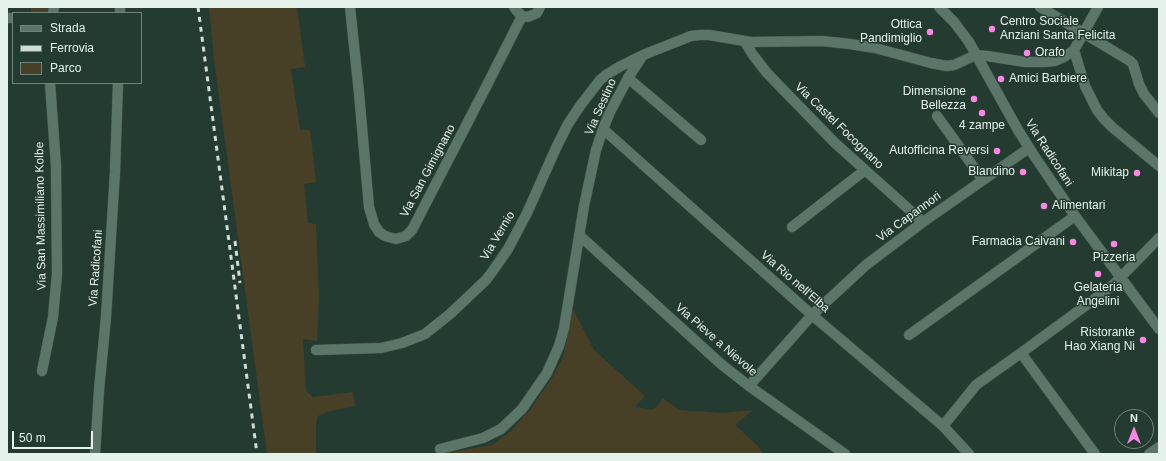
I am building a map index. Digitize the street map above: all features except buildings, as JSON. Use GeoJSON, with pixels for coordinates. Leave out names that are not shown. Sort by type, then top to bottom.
{"type":"FeatureCollection","features":[{"type":"Feature","properties":{"kind":"street","name":"Via San Gimignano"},"geometry":{"type":"LineString","coordinates":[[350,7],[369,207],[374,224],[379,232],[385,236],[396,238],[406,236],[412,230],[522,16]]}},
{"type":"Feature","properties":{"kind":"street"},"geometry":{"type":"LineString","coordinates":[[514,7],[522,16],[533,15],[537,13],[540,7]]}},
{"type":"Feature","properties":{"kind":"street","name":"Via Radicofani"},"geometry":{"type":"LineString","coordinates":[[939,7],[962,32],[1029,148],[1075,216],[1159,329]]}},
{"type":"Feature","properties":{"kind":"street"},"geometry":{"type":"LineString","coordinates":[[1040,7],[1130,61],[1144,94],[1159,113]]}},
{"type":"Feature","properties":{"kind":"street"},"geometry":{"type":"LineString","coordinates":[[643,55],[695,35],[713,35],[745,42],[762,43],[837,42],[875,48],[947,66],[954,65],[976,55],[1025,62],[1040,62],[1060,59],[1074,50],[1098,7]]}},
{"type":"Feature","properties":{"kind":"street","name":"Via Castel Focognano"},"geometry":{"type":"LineString","coordinates":[[745,42],[772,78],[835,143],[923,222]]}},
{"type":"Feature","properties":{"kind":"street"},"geometry":{"type":"LineString","coordinates":[[1074,50],[1085,86],[1097,110],[1112,127],[1159,166]]}},
{"type":"Feature","properties":{"kind":"street","name":"Via Sestino"},"geometry":{"type":"LineString","coordinates":[[440,449],[483,438],[502,429],[522,409],[543,378],[556,355],[564,328],[592,167],[603,129],[628,78],[643,55]]}},
{"type":"Feature","properties":{"kind":"street","name":"Via Vernio"},"geometry":{"type":"LineString","coordinates":[[316,350],[381,348],[402,343],[425,334],[455,310],[486,280],[508,249],[517,234],[568,124],[582,103],[600,80],[606,75],[643,55]]}},
{"type":"Feature","properties":{"kind":"street"},"geometry":{"type":"LineString","coordinates":[[628,78],[700,140]]}},
{"type":"Feature","properties":{"kind":"street","name":"Via San Massimiliano Kolbe"},"geometry":{"type":"LineString","coordinates":[[42,371],[53,317],[57,274],[56,166],[50,84]]}},
{"type":"Feature","properties":{"kind":"street","name":"Via Radicofani"},"geometry":{"type":"LineString","coordinates":[[95,454],[106,317],[115,172],[118,84]]}},
{"type":"Feature","properties":{"kind":"street"},"geometry":{"type":"LineString","coordinates":[[937,116],[983,180]]}},
{"type":"Feature","properties":{"kind":"street","name":"Via Rio nell'Elba"},"geometry":{"type":"LineString","coordinates":[[603,129],[812,315],[943,426],[969,454]]}},
{"type":"Feature","properties":{"kind":"street","name":"Via Capannori"},"geometry":{"type":"LineString","coordinates":[[749,386],[812,315],[866,265],[923,222],[1029,148]]}},
{"type":"Feature","properties":{"kind":"street"},"geometry":{"type":"LineString","coordinates":[[792,227],[865,170]]}},
{"type":"Feature","properties":{"kind":"street"},"geometry":{"type":"LineString","coordinates":[[909,335],[1075,216]]}},
{"type":"Feature","properties":{"kind":"street","name":"Via Pieve a Nievole"},"geometry":{"type":"LineString","coordinates":[[579,236],[716,359],[749,386],[844,454]]}},
{"type":"Feature","properties":{"kind":"street"},"geometry":{"type":"LineString","coordinates":[[943,426],[976,385],[1096,298],[1121,277],[1159,238]]}},
{"type":"Feature","properties":{"kind":"street"},"geometry":{"type":"LineString","coordinates":[[1021,353],[1095,454]]}},
{"type":"Feature","properties":{"kind":"street"},"geometry":{"type":"LineString","coordinates":[[1149,454],[1159,447]]}},
{"type":"Feature","properties":{"kind":"green space"},"geometry":{"type":"Polygon","coordinates":[[[31,7],[49,7],[49,12],[31,12],[31,7]]]}},
{"type":"Feature","properties":{"kind":"green space"},"geometry":{"type":"Polygon","coordinates":[[[209,7],[297,7],[305,67],[291,69],[300,130],[310,130],[316,182],[304,184],[308,223],[316,224],[319,300],[317,341],[303,339],[306,391],[313,397],[353,392],[355,406],[330,411],[318,416],[316,425],[316,454],[267,454],[214,59],[209,7]]]}},
{"type":"Feature","properties":{"kind":"green space"},"geometry":{"type":"Polygon","coordinates":[[[573,309],[594,350],[645,396],[635,407],[653,410],[663,398],[679,410],[723,413],[753,410],[735,425],[758,446],[763,454],[443,454],[491,445],[511,431],[532,407],[552,378],[563,357],[573,309]]]}},
{"type":"Feature","properties":{"kind":"railway"},"geometry":{"type":"LineString","coordinates":[[198,7],[257,454]]}},
{"type":"Feature","properties":{"kind":"railway"},"geometry":{"type":"LineString","coordinates":[[235,241],[240,283]]}},
{"type":"Feature","properties":{"kind":"place","name":"Centro Sociale Anziani Santa Felicita"},"geometry":{"type":"Point","coordinates":[992,29]}},
{"type":"Feature","properties":{"kind":"place","name":"Ottica Pandimiglio"},"geometry":{"type":"Point","coordinates":[930,32]}},
{"type":"Feature","properties":{"kind":"place","name":"Orafo"},"geometry":{"type":"Point","coordinates":[1027,53]}},
{"type":"Feature","properties":{"kind":"place","name":"Amici Barbiere"},"geometry":{"type":"Point","coordinates":[1001,79]}},
{"type":"Feature","properties":{"kind":"place","name":"Dimensione Bellezza"},"geometry":{"type":"Point","coordinates":[974,99]}},
{"type":"Feature","properties":{"kind":"place","name":"4 zampe"},"geometry":{"type":"Point","coordinates":[982,113]}},
{"type":"Feature","properties":{"kind":"place","name":"Autofficina Reversi"},"geometry":{"type":"Point","coordinates":[997,151]}},
{"type":"Feature","properties":{"kind":"place","name":"Blandino"},"geometry":{"type":"Point","coordinates":[1023,172]}},
{"type":"Feature","properties":{"kind":"place","name":"Mikitap"},"geometry":{"type":"Point","coordinates":[1137,173]}},
{"type":"Feature","properties":{"kind":"place","name":"Alimentari"},"geometry":{"type":"Point","coordinates":[1044,206]}},
{"type":"Feature","properties":{"kind":"place","name":"Farmacia Calvani"},"geometry":{"type":"Point","coordinates":[1073,242]}},
{"type":"Feature","properties":{"kind":"place","name":"Pizzeria"},"geometry":{"type":"Point","coordinates":[1114,244]}},
{"type":"Feature","properties":{"kind":"place","name":"Gelateria Angelini"},"geometry":{"type":"Point","coordinates":[1098,274]}},
{"type":"Feature","properties":{"kind":"place","name":"Ristorante Hao Xiang Ni"},"geometry":{"type":"Point","coordinates":[1143,340]}}]}
